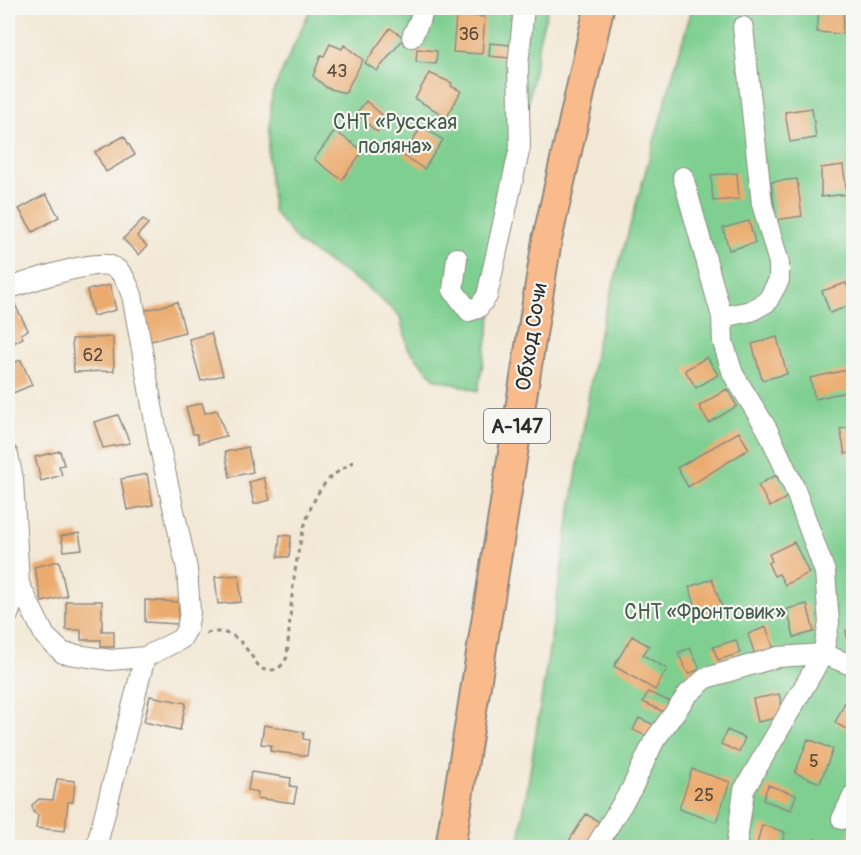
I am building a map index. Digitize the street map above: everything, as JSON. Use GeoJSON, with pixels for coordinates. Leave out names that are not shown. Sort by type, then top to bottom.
{"type":"FeatureCollection","features":[{"type":"Feature","properties":{"kind":"highway","name":"Обход Сочи"},"geometry":{"type":"LineString","coordinates":[[450,848],[547,240],[599,8]]}},
{"type":"Feature","properties":{"kind":"street"},"geometry":{"type":"LineString","coordinates":[[412,36],[425,8]]}},
{"type":"Feature","properties":{"kind":"street"},"geometry":{"type":"LineString","coordinates":[[457,258],[453,290],[469,310],[478,308],[487,296],[493,274],[520,147],[518,66],[524,8]]}},
{"type":"Feature","properties":{"kind":"street"},"geometry":{"type":"LineString","coordinates":[[722,318],[751,311],[766,302],[778,280],[779,263],[762,204],[743,27]]}},
{"type":"Feature","properties":{"kind":"street"},"geometry":{"type":"LineString","coordinates":[[683,177],[722,318],[723,342],[733,374],[767,429],[794,487],[825,572],[829,623],[823,654],[744,790],[736,848]]}},
{"type":"Feature","properties":{"kind":"street"},"geometry":{"type":"LineString","coordinates":[[8,289],[83,267],[110,265],[122,273],[132,296],[159,444],[187,569],[190,612],[187,629],[181,639],[145,657],[110,660],[63,653],[45,636],[18,584]]}},
{"type":"Feature","properties":{"kind":"street"},"geometry":{"type":"LineString","coordinates":[[8,455],[13,479],[18,584],[8,615]]}},
{"type":"Feature","properties":{"kind":"street"},"geometry":{"type":"LineString","coordinates":[[595,848],[632,788],[654,741],[688,694],[706,678],[778,657],[823,654],[854,666]]}},
{"type":"Feature","properties":{"kind":"street"},"geometry":{"type":"LineString","coordinates":[[96,848],[145,657]]}},
{"type":"Feature","properties":{"kind":"street"},"geometry":{"type":"LineString","coordinates":[[842,819],[854,794]]}},
{"type":"Feature","properties":{"kind":"path"},"geometry":{"type":"LineString","coordinates":[[181,639],[215,632],[228,633],[238,638],[261,669],[272,672],[282,666],[287,657],[303,528],[314,500],[328,480],[354,461]]}},
{"type":"Feature","properties":{"kind":"green space","name":"СНТ «Русская поляна»"},"geometry":{"type":"Polygon","coordinates":[[[311,8],[548,8],[540,36],[478,391],[434,378],[408,348],[400,316],[364,285],[300,244],[273,211],[268,159],[272,94],[311,8]]]}},
{"type":"Feature","properties":{"kind":"green space","name":"СНТ «Фронтовик»"},"geometry":{"type":"Polygon","coordinates":[[[692,8],[853,8],[853,847],[518,848],[597,342],[692,8]]]}},
{"type":"Feature","properties":{"kind":"building"},"geometry":{"type":"Polygon","coordinates":[[[819,8],[844,9],[842,34],[817,32],[819,8]]]}},
{"type":"Feature","properties":{"kind":"building"},"geometry":{"type":"Polygon","coordinates":[[[456,15],[485,17],[482,54],[453,52],[456,15]]]}},
{"type":"Feature","properties":{"kind":"building"},"geometry":{"type":"Polygon","coordinates":[[[390,28],[404,38],[377,71],[365,63],[390,28]]]}},
{"type":"Feature","properties":{"kind":"building"},"geometry":{"type":"Polygon","coordinates":[[[490,43],[510,45],[509,58],[489,56],[490,43]]]}},
{"type":"Feature","properties":{"kind":"building"},"geometry":{"type":"Polygon","coordinates":[[[330,44],[342,49],[344,45],[363,60],[345,93],[327,88],[313,76],[321,55],[324,56],[330,44]]]}},
{"type":"Feature","properties":{"kind":"building"},"geometry":{"type":"Polygon","coordinates":[[[417,49],[437,51],[436,64],[416,62],[417,49]]]}},
{"type":"Feature","properties":{"kind":"building"},"geometry":{"type":"Polygon","coordinates":[[[429,73],[452,83],[451,86],[461,91],[447,117],[415,99],[429,73]]]}},
{"type":"Feature","properties":{"kind":"building"},"geometry":{"type":"Polygon","coordinates":[[[366,101],[387,119],[377,132],[356,114],[366,101]]]}},
{"type":"Feature","properties":{"kind":"building"},"geometry":{"type":"Polygon","coordinates":[[[812,108],[816,138],[790,142],[785,112],[812,108]]]}},
{"type":"Feature","properties":{"kind":"building"},"geometry":{"type":"Polygon","coordinates":[[[422,126],[443,140],[424,169],[403,155],[422,126]]]}},
{"type":"Feature","properties":{"kind":"building"},"geometry":{"type":"Polygon","coordinates":[[[335,131],[363,151],[342,180],[314,159],[335,131]]]}},
{"type":"Feature","properties":{"kind":"building"},"geometry":{"type":"Polygon","coordinates":[[[124,136],[135,155],[106,172],[95,152],[124,136]]]}},
{"type":"Feature","properties":{"kind":"building"},"geometry":{"type":"Polygon","coordinates":[[[843,165],[847,194],[821,197],[821,168],[843,165]]]}},
{"type":"Feature","properties":{"kind":"building"},"geometry":{"type":"Polygon","coordinates":[[[737,173],[739,199],[713,201],[711,175],[737,173]]]}},
{"type":"Feature","properties":{"kind":"building"},"geometry":{"type":"Polygon","coordinates":[[[797,179],[802,216],[776,220],[771,182],[797,179]]]}},
{"type":"Feature","properties":{"kind":"building"},"geometry":{"type":"Polygon","coordinates":[[[46,194],[59,217],[33,232],[19,209],[46,194]]]}},
{"type":"Feature","properties":{"kind":"building"},"geometry":{"type":"Polygon","coordinates":[[[143,219],[148,224],[137,236],[147,246],[139,255],[123,239],[143,219]]]}},
{"type":"Feature","properties":{"kind":"building"},"geometry":{"type":"Polygon","coordinates":[[[749,221],[755,243],[729,250],[723,228],[749,221]]]}},
{"type":"Feature","properties":{"kind":"building"},"geometry":{"type":"Polygon","coordinates":[[[846,283],[854,304],[830,313],[822,291],[846,283]]]}},
{"type":"Feature","properties":{"kind":"building"},"geometry":{"type":"Polygon","coordinates":[[[110,285],[116,310],[93,316],[87,290],[110,285]]]}},
{"type":"Feature","properties":{"kind":"building"},"geometry":{"type":"Polygon","coordinates":[[[11,297],[28,330],[21,334],[23,338],[10,345],[8,299],[11,297]]]}},
{"type":"Feature","properties":{"kind":"building"},"geometry":{"type":"Polygon","coordinates":[[[177,302],[185,332],[151,341],[143,311],[177,302]]]}},
{"type":"Feature","properties":{"kind":"building"},"geometry":{"type":"Polygon","coordinates":[[[211,333],[223,375],[201,381],[189,339],[211,333]]]}},
{"type":"Feature","properties":{"kind":"building"},"geometry":{"type":"Polygon","coordinates":[[[113,337],[114,371],[74,372],[72,339],[113,337]]]}},
{"type":"Feature","properties":{"kind":"building"},"geometry":{"type":"Polygon","coordinates":[[[777,337],[787,374],[762,380],[752,344],[777,337]]]}},
{"type":"Feature","properties":{"kind":"building"},"geometry":{"type":"Polygon","coordinates":[[[707,357],[718,375],[696,388],[685,370],[707,357]]]}},
{"type":"Feature","properties":{"kind":"building"},"geometry":{"type":"Polygon","coordinates":[[[21,360],[32,385],[8,395],[8,365],[21,360]]]}},
{"type":"Feature","properties":{"kind":"building"},"geometry":{"type":"Polygon","coordinates":[[[851,369],[854,390],[815,399],[810,378],[851,369]]]}},
{"type":"Feature","properties":{"kind":"building"},"geometry":{"type":"Polygon","coordinates":[[[727,389],[737,406],[709,423],[699,406],[727,389]]]}},
{"type":"Feature","properties":{"kind":"building"},"geometry":{"type":"Polygon","coordinates":[[[202,403],[205,413],[217,410],[226,436],[199,443],[197,434],[193,434],[186,407],[202,403]]]}},
{"type":"Feature","properties":{"kind":"building"},"geometry":{"type":"Polygon","coordinates":[[[118,415],[130,443],[103,448],[94,422],[118,415]]]}},
{"type":"Feature","properties":{"kind":"building"},"geometry":{"type":"Polygon","coordinates":[[[854,426],[854,452],[845,454],[840,429],[854,426]]]}},
{"type":"Feature","properties":{"kind":"building"},"geometry":{"type":"Polygon","coordinates":[[[739,432],[749,449],[688,487],[677,468],[739,432]]]}},
{"type":"Feature","properties":{"kind":"building"},"geometry":{"type":"Polygon","coordinates":[[[248,447],[253,472],[230,477],[225,452],[248,447]]]}},
{"type":"Feature","properties":{"kind":"building"},"geometry":{"type":"Polygon","coordinates":[[[60,451],[64,465],[59,466],[62,475],[41,481],[35,457],[60,451]]]}},
{"type":"Feature","properties":{"kind":"building"},"geometry":{"type":"Polygon","coordinates":[[[147,474],[153,505],[127,510],[121,479],[147,474]]]}},
{"type":"Feature","properties":{"kind":"building"},"geometry":{"type":"Polygon","coordinates":[[[776,475],[788,497],[770,507],[758,485],[776,475]]]}},
{"type":"Feature","properties":{"kind":"building"},"geometry":{"type":"Polygon","coordinates":[[[264,478],[270,500],[254,504],[249,482],[264,478]]]}},
{"type":"Feature","properties":{"kind":"building"},"geometry":{"type":"Polygon","coordinates":[[[79,533],[82,549],[64,551],[61,536],[79,533]]]}},
{"type":"Feature","properties":{"kind":"building"},"geometry":{"type":"Polygon","coordinates":[[[280,535],[291,536],[289,557],[278,557],[280,535]]]}},
{"type":"Feature","properties":{"kind":"building"},"geometry":{"type":"Polygon","coordinates":[[[794,542],[809,573],[785,585],[779,574],[774,576],[768,563],[772,561],[769,554],[794,542]]]}},
{"type":"Feature","properties":{"kind":"building"},"geometry":{"type":"Polygon","coordinates":[[[59,561],[67,596],[42,602],[34,567],[59,561]]]}},
{"type":"Feature","properties":{"kind":"building"},"geometry":{"type":"Polygon","coordinates":[[[239,575],[241,602],[218,604],[215,577],[239,575]]]}},
{"type":"Feature","properties":{"kind":"building"},"geometry":{"type":"Polygon","coordinates":[[[712,579],[723,610],[700,618],[689,587],[712,579]]]}},
{"type":"Feature","properties":{"kind":"building"},"geometry":{"type":"Polygon","coordinates":[[[145,600],[179,602],[178,624],[145,622],[145,600]]]}},
{"type":"Feature","properties":{"kind":"building"},"geometry":{"type":"Polygon","coordinates":[[[66,601],[102,601],[102,631],[114,631],[114,647],[101,647],[101,640],[81,640],[81,630],[66,630],[66,601]]]}},
{"type":"Feature","properties":{"kind":"building"},"geometry":{"type":"Polygon","coordinates":[[[807,604],[814,632],[794,637],[787,609],[807,604]]]}},
{"type":"Feature","properties":{"kind":"building"},"geometry":{"type":"Polygon","coordinates":[[[766,627],[774,649],[755,655],[748,634],[766,627]]]}},
{"type":"Feature","properties":{"kind":"building"},"geometry":{"type":"Polygon","coordinates":[[[846,630],[854,630],[854,660],[849,660],[846,630]]]}},
{"type":"Feature","properties":{"kind":"building"},"geometry":{"type":"Polygon","coordinates":[[[632,636],[649,646],[643,655],[667,669],[655,690],[614,666],[632,636]]]}},
{"type":"Feature","properties":{"kind":"building"},"geometry":{"type":"Polygon","coordinates":[[[736,640],[740,653],[718,660],[713,647],[736,640]]]}},
{"type":"Feature","properties":{"kind":"building"},"geometry":{"type":"Polygon","coordinates":[[[690,648],[700,669],[688,674],[678,653],[690,648]]]}},
{"type":"Feature","properties":{"kind":"building"},"geometry":{"type":"Polygon","coordinates":[[[648,692],[671,702],[666,713],[643,702],[648,692]]]}},
{"type":"Feature","properties":{"kind":"building"},"geometry":{"type":"Polygon","coordinates":[[[779,694],[784,716],[758,722],[753,699],[779,694]]]}},
{"type":"Feature","properties":{"kind":"building"},"geometry":{"type":"Polygon","coordinates":[[[150,696],[186,703],[180,730],[144,722],[150,696]]]}},
{"type":"Feature","properties":{"kind":"building"},"geometry":{"type":"Polygon","coordinates":[[[848,696],[854,698],[854,733],[835,723],[848,696]]]}},
{"type":"Feature","properties":{"kind":"building"},"geometry":{"type":"Polygon","coordinates":[[[639,718],[659,727],[653,739],[633,730],[639,718]]]}},
{"type":"Feature","properties":{"kind":"building"},"geometry":{"type":"Polygon","coordinates":[[[264,725],[304,732],[303,739],[309,740],[307,756],[270,751],[271,745],[261,744],[264,725]]]}},
{"type":"Feature","properties":{"kind":"building"},"geometry":{"type":"Polygon","coordinates":[[[727,730],[745,738],[739,752],[721,744],[727,730]]]}},
{"type":"Feature","properties":{"kind":"building"},"geometry":{"type":"Polygon","coordinates":[[[808,739],[833,749],[820,783],[795,773],[808,739]]]}},
{"type":"Feature","properties":{"kind":"building"},"geometry":{"type":"Polygon","coordinates":[[[692,769],[730,782],[716,822],[679,809],[692,769]]]}},
{"type":"Feature","properties":{"kind":"building"},"geometry":{"type":"Polygon","coordinates":[[[251,772],[291,778],[290,786],[297,787],[294,803],[257,798],[258,792],[248,790],[251,772]]]}},
{"type":"Feature","properties":{"kind":"building"},"geometry":{"type":"Polygon","coordinates":[[[57,779],[75,781],[73,802],[68,802],[65,831],[36,828],[38,815],[33,812],[32,805],[39,799],[53,800],[57,779]]]}},
{"type":"Feature","properties":{"kind":"building"},"geometry":{"type":"Polygon","coordinates":[[[768,785],[796,795],[791,810],[763,800],[768,785]]]}},
{"type":"Feature","properties":{"kind":"building"},"geometry":{"type":"Polygon","coordinates":[[[586,814],[603,824],[588,848],[572,848],[567,844],[586,814]]]}},
{"type":"Feature","properties":{"kind":"building"},"geometry":{"type":"Polygon","coordinates":[[[854,821],[854,844],[846,841],[854,821]]]}},
{"type":"Feature","properties":{"kind":"building"},"geometry":{"type":"Polygon","coordinates":[[[762,825],[785,832],[781,848],[756,848],[762,825]]]}},
{"type":"Feature","properties":{"kind":"building"},"geometry":{"type":"Polygon","coordinates":[[[815,839],[836,847],[836,848],[811,848],[815,839]]]}}]}
